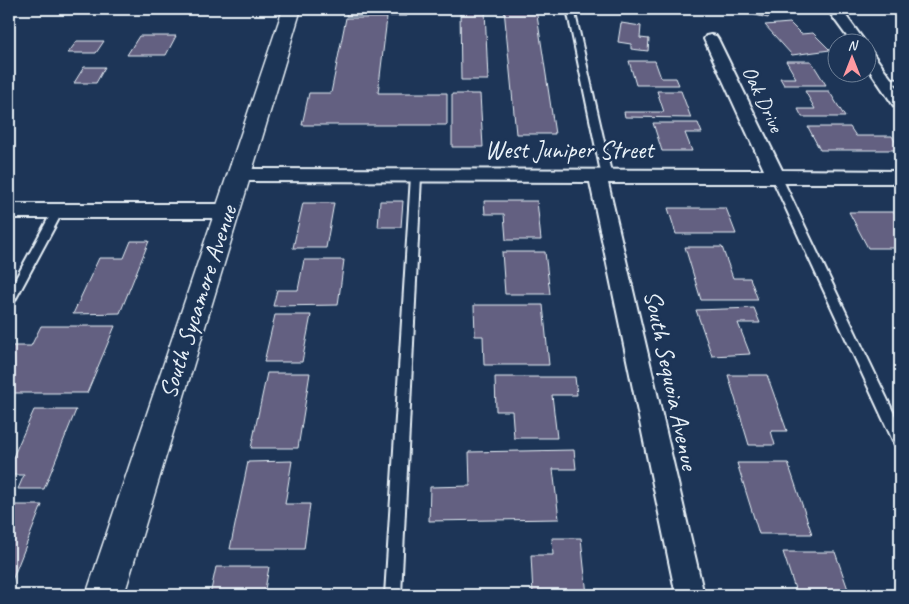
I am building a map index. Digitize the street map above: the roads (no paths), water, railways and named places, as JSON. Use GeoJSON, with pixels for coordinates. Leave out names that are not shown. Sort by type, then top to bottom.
{"type":"FeatureCollection","features":[{"type":"Feature","properties":{"kind":"street","name":"South Sycamore Avenue"},"geometry":{"type":"LineString","coordinates":[[105,595],[292,9]]}},
{"type":"Feature","properties":{"kind":"street"},"geometry":{"type":"LineString","coordinates":[[838,13],[851,32]]}},
{"type":"Feature","properties":{"kind":"street","name":"Oak Drive"},"geometry":{"type":"LineString","coordinates":[[711,39],[776,176]]}},
{"type":"Feature","properties":{"kind":"street"},"geometry":{"type":"LineString","coordinates":[[876,64],[893,81],[900,102]]}},
{"type":"Feature","properties":{"kind":"street","name":"West Juniper Street"},"geometry":{"type":"LineString","coordinates":[[238,175],[900,176]]}},
{"type":"Feature","properties":{"kind":"street","name":"South Sequoia Avenue"},"geometry":{"type":"LineString","coordinates":[[602,177],[690,595]]}},
{"type":"Feature","properties":{"kind":"street"},"geometry":{"type":"LineString","coordinates":[[9,211],[226,211]]}},
{"type":"Feature","properties":{"kind":"lane"},"geometry":{"type":"LineString","coordinates":[[570,9],[602,177]]}},
{"type":"Feature","properties":{"kind":"lane"},"geometry":{"type":"LineString","coordinates":[[393,595],[416,176]]}},
{"type":"Feature","properties":{"kind":"lane"},"geometry":{"type":"LineString","coordinates":[[776,176],[900,440]]}},
{"type":"Feature","properties":{"kind":"lane"},"geometry":{"type":"LineString","coordinates":[[9,301],[58,211]]}}]}
